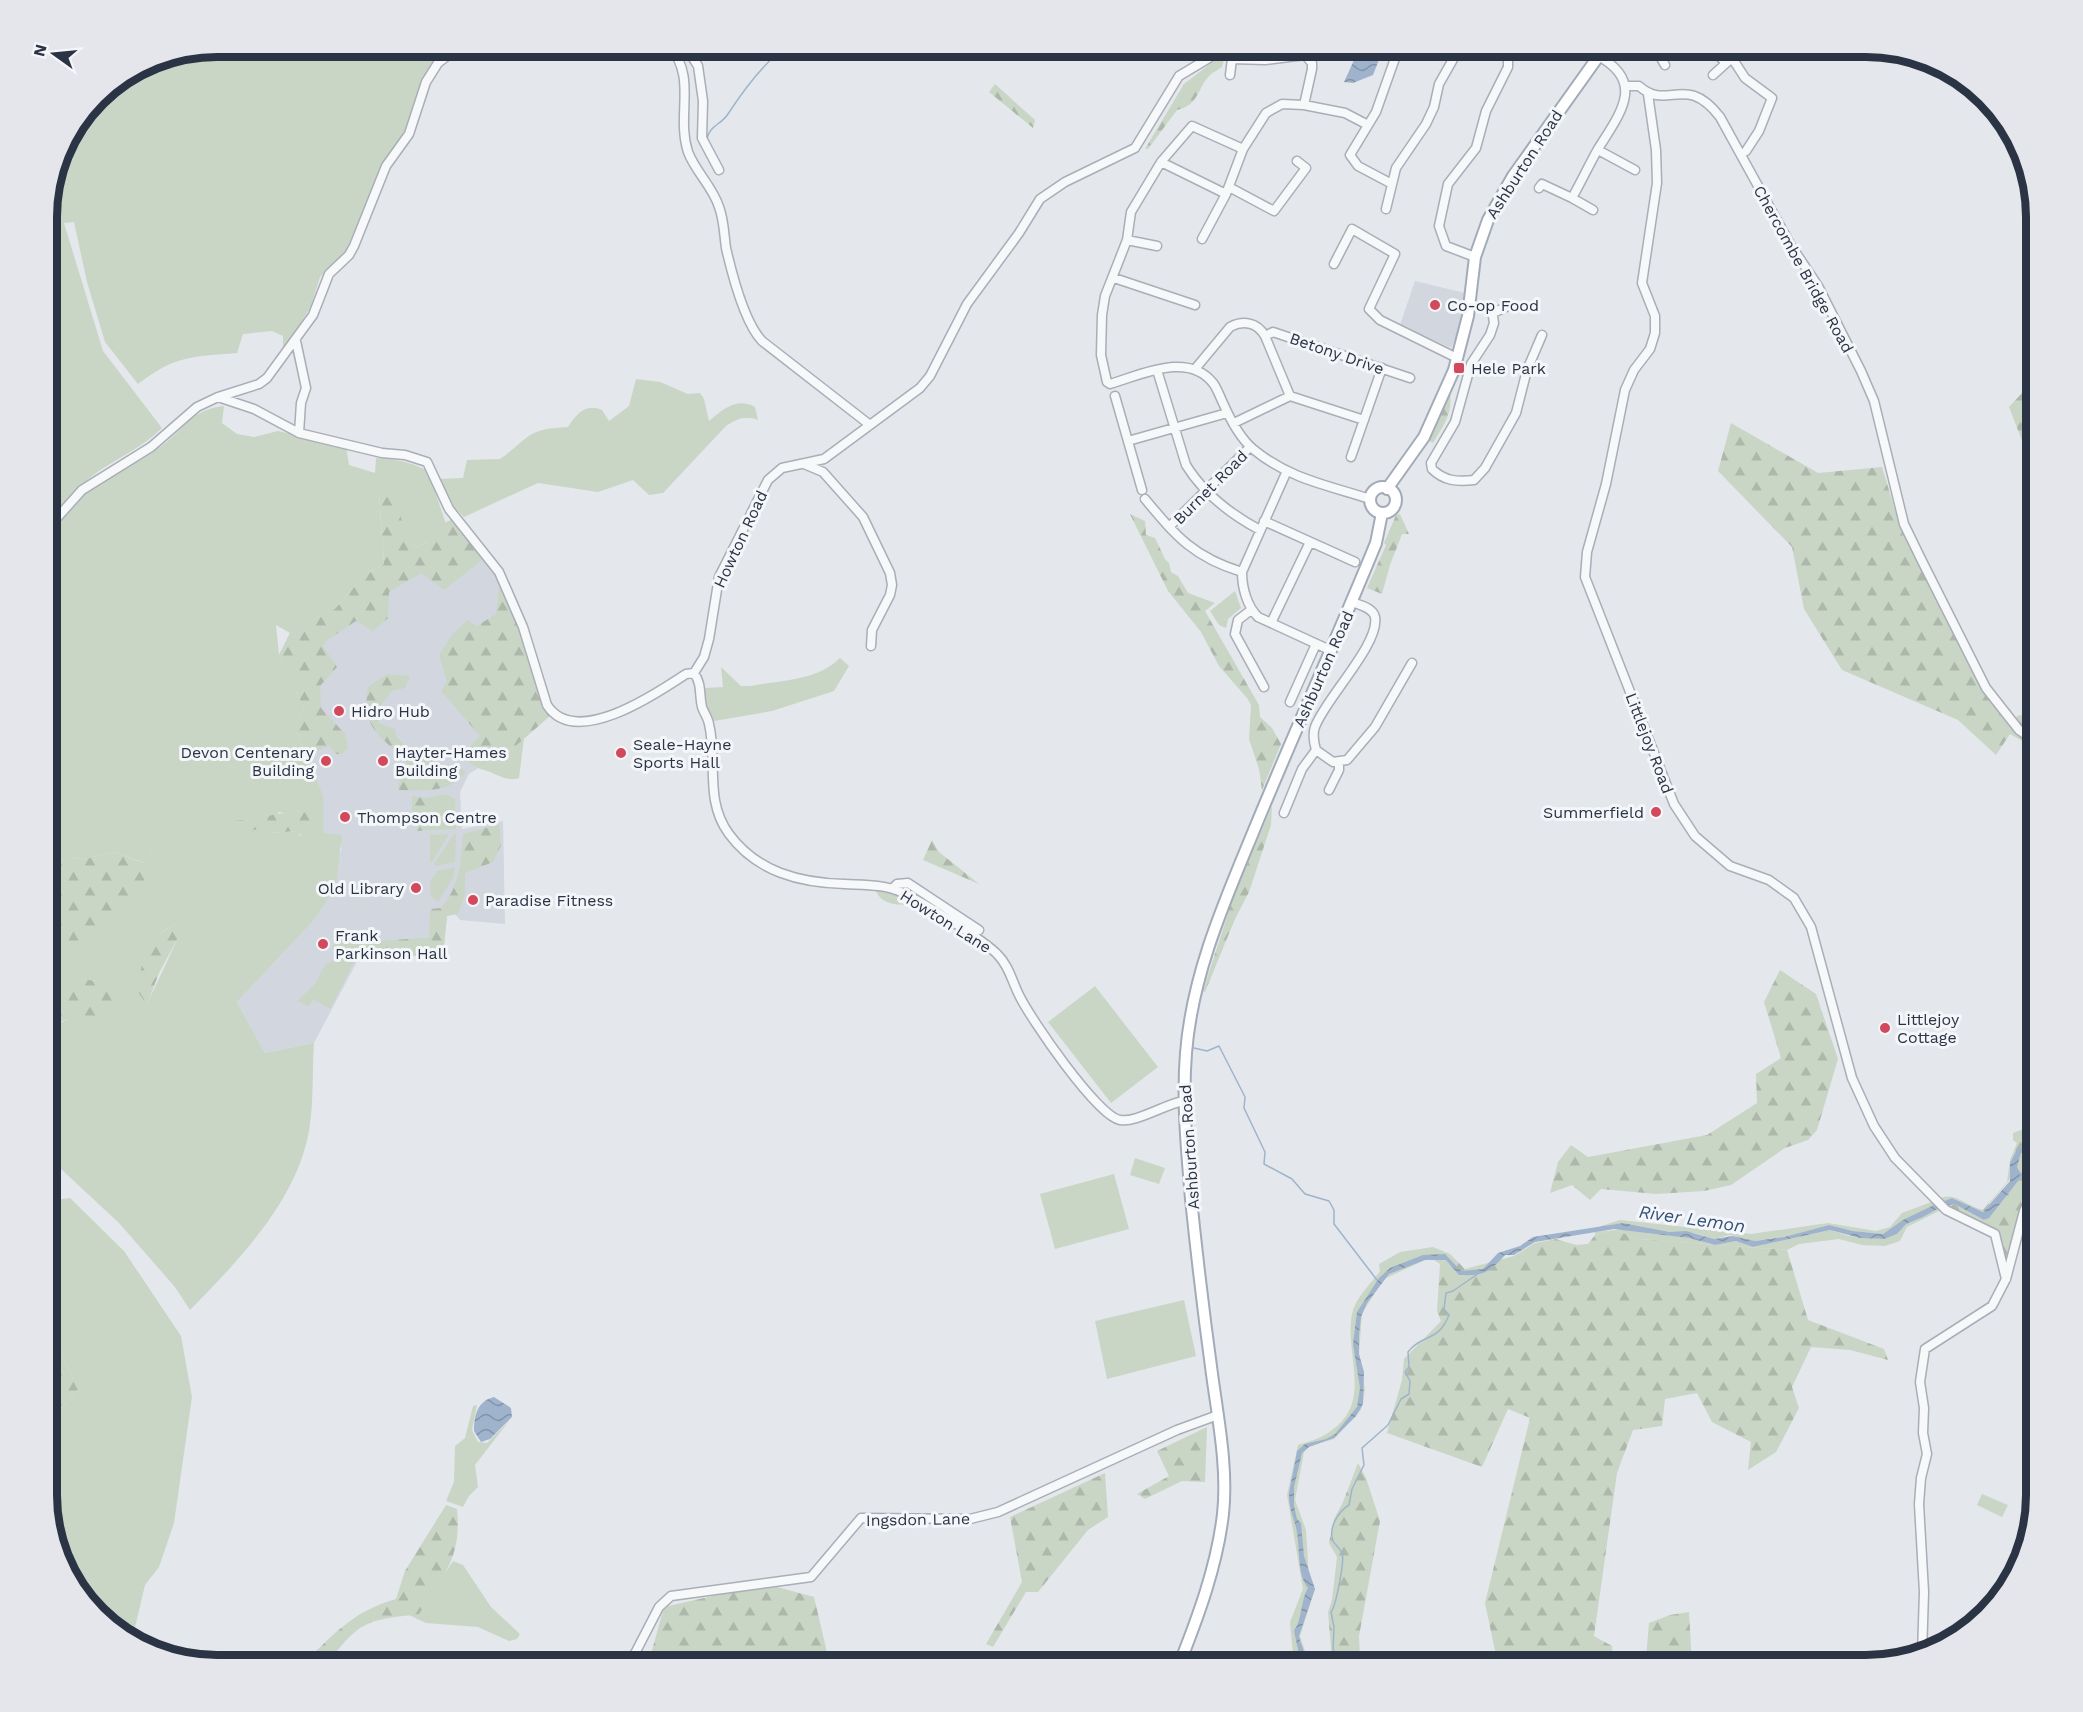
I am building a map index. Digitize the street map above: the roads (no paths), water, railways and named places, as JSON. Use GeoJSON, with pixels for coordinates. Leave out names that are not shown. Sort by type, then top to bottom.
{"type":"FeatureCollection","features":[{"type":"Feature","properties":{"kind":"main road","name":"Ashburton Road"},"geometry":{"type":"LineString","coordinates":[[1387,489],[1424,437],[1457,358],[1470,304],[1474,257],[1496,204],[1598,57]]}},
{"type":"Feature","properties":{"kind":"main road","name":"Ashburton Road"},"geometry":{"type":"LineString","coordinates":[[1183,1655],[1198,1617],[1217,1551],[1223,1512],[1224,1468],[1196,1245],[1184,1101],[1190,1016],[1213,933],[1268,795],[1352,602],[1381,528],[1382,513],[1390,511],[1395,504],[1394,496],[1387,489],[1377,489],[1370,499]]}},
{"type":"Feature","properties":{"kind":"main road"},"geometry":{"type":"LineString","coordinates":[[1370,499],[1374,510],[1382,513]]}},
{"type":"Feature","properties":{"kind":"street"},"geometry":{"type":"LineString","coordinates":[[57,518],[82,490],[151,447],[197,407],[218,397],[259,384],[279,365],[317,307],[324,282],[354,246],[386,166],[410,134],[426,82],[438,63],[445,57]]}},
{"type":"Feature","properties":{"kind":"street"},"geometry":{"type":"LineString","coordinates":[[678,57],[685,77],[683,124],[688,152],[719,205],[732,268],[751,327],[762,341],[870,426]]}},
{"type":"Feature","properties":{"kind":"street"},"geometry":{"type":"LineString","coordinates":[[693,57],[698,66],[703,101],[702,138],[719,170]]}},
{"type":"Feature","properties":{"kind":"street","name":"Howton Road"},"geometry":{"type":"LineString","coordinates":[[694,673],[704,657],[709,639],[719,578],[768,480],[782,468],[824,459],[910,397],[930,376],[967,304],[1019,233],[1040,199],[1065,182],[1135,148],[1179,76],[1210,57]]}},
{"type":"Feature","properties":{"kind":"street"},"geometry":{"type":"LineString","coordinates":[[1230,75],[1232,59],[1265,60],[1289,57]]}},
{"type":"Feature","properties":{"kind":"street"},"geometry":{"type":"LineString","coordinates":[[1304,105],[1312,69],[1312,63],[1307,57]]}},
{"type":"Feature","properties":{"kind":"street"},"geometry":{"type":"LineString","coordinates":[[1392,184],[1351,159],[1356,142],[1368,125],[1388,83],[1396,57]]}},
{"type":"Feature","properties":{"kind":"street"},"geometry":{"type":"LineString","coordinates":[[1386,208],[1396,168],[1426,124],[1434,107],[1439,84],[1454,57]]}},
{"type":"Feature","properties":{"kind":"street"},"geometry":{"type":"LineString","coordinates":[[1474,257],[1446,246],[1439,226],[1448,184],[1472,157],[1486,111],[1508,67],[1508,57]]}},
{"type":"Feature","properties":{"kind":"street"},"geometry":{"type":"LineString","coordinates":[[1572,198],[1625,105],[1625,86],[1619,72],[1607,57]]}},
{"type":"Feature","properties":{"kind":"street"},"geometry":{"type":"LineString","coordinates":[[1660,57],[1665,65]]}},
{"type":"Feature","properties":{"kind":"street"},"geometry":{"type":"LineString","coordinates":[[1724,57],[1745,78],[1772,98],[1759,131],[1746,151]]}},
{"type":"Feature","properties":{"kind":"street"},"geometry":{"type":"LineString","coordinates":[[1713,75],[1733,57]]}},
{"type":"Feature","properties":{"kind":"street","name":"Chercombe Bridge Road"},"geometry":{"type":"LineString","coordinates":[[1625,86],[1639,86],[1653,96],[1695,94],[1711,106],[1729,131],[1790,244],[1818,286],[1861,371],[1874,401],[1904,524],[1916,550],[1986,688],[2019,730],[2026,735]]}},
{"type":"Feature","properties":{"kind":"street","name":"Littlejoy Road"},"geometry":{"type":"LineString","coordinates":[[1648,94],[1656,150],[1657,183],[1642,283],[1655,316],[1655,333],[1650,349],[1634,370],[1626,390],[1606,484],[1587,552],[1585,578],[1674,804],[1695,836],[1730,866],[1770,880],[1794,898],[1810,927],[1852,1077],[1874,1126],[1895,1158],[1946,1210],[1995,1234],[2006,1279]]}},
{"type":"Feature","properties":{"kind":"street"},"geometry":{"type":"LineString","coordinates":[[1202,239],[1227,191],[1243,149],[1266,113],[1282,104],[1304,105],[1345,113],[1368,125]]}},
{"type":"Feature","properties":{"kind":"street"},"geometry":{"type":"LineString","coordinates":[[1243,149],[1194,125],[1161,162],[1131,212],[1127,240],[1105,296],[1102,315],[1101,355],[1107,382],[1110,384],[1172,366],[1195,369],[1213,383],[1227,413],[1250,447],[1286,473],[1370,499]]}},
{"type":"Feature","properties":{"kind":"street"},"geometry":{"type":"LineString","coordinates":[[1598,150],[1635,170]]}},
{"type":"Feature","properties":{"kind":"street"},"geometry":{"type":"LineString","coordinates":[[1161,162],[1274,211],[1306,168],[1297,161]]}},
{"type":"Feature","properties":{"kind":"street"},"geometry":{"type":"LineString","coordinates":[[1539,189],[1542,184],[1593,210]]}},
{"type":"Feature","properties":{"kind":"street"},"geometry":{"type":"LineString","coordinates":[[1334,264],[1352,230],[1395,254],[1369,309],[1372,314],[1457,358]]}},
{"type":"Feature","properties":{"kind":"street"},"geometry":{"type":"LineString","coordinates":[[1127,240],[1157,246]]}},
{"type":"Feature","properties":{"kind":"street"},"geometry":{"type":"LineString","coordinates":[[1114,278],[1195,305]]}},
{"type":"Feature","properties":{"kind":"street"},"geometry":{"type":"LineString","coordinates":[[1470,304],[1487,307],[1493,313]]}},
{"type":"Feature","properties":{"kind":"street"},"geometry":{"type":"LineString","coordinates":[[1493,313],[1506,308]]}},
{"type":"Feature","properties":{"kind":"street"},"geometry":{"type":"LineString","coordinates":[[1493,313],[1491,335],[1470,364],[1450,433],[1431,463],[1432,469],[1446,480],[1474,480],[1485,468],[1516,413],[1527,370],[1542,334]]}},
{"type":"Feature","properties":{"kind":"street"},"geometry":{"type":"LineString","coordinates":[[1195,369],[1224,333],[1237,324],[1250,323],[1258,327],[1265,336],[1290,396]]}},
{"type":"Feature","properties":{"kind":"street","name":"Betony Drive"},"geometry":{"type":"LineString","coordinates":[[1265,336],[1273,332],[1410,378]]}},
{"type":"Feature","properties":{"kind":"street"},"geometry":{"type":"LineString","coordinates":[[296,341],[306,388],[301,403],[299,433]]}},
{"type":"Feature","properties":{"kind":"street"},"geometry":{"type":"LineString","coordinates":[[1351,457],[1382,368]]}},
{"type":"Feature","properties":{"kind":"street"},"geometry":{"type":"LineString","coordinates":[[1157,370],[1186,465],[1205,491],[1234,516],[1260,530]]}},
{"type":"Feature","properties":{"kind":"street"},"geometry":{"type":"LineString","coordinates":[[1115,396],[1143,494],[1169,527],[1205,559],[1242,572]]}},
{"type":"Feature","properties":{"kind":"street"},"geometry":{"type":"LineString","coordinates":[[1234,423],[1290,396],[1364,420]]}},
{"type":"Feature","properties":{"kind":"street"},"geometry":{"type":"LineString","coordinates":[[218,397],[254,409],[299,433],[382,453],[405,455],[422,460],[430,466],[449,509],[499,572],[523,627],[547,705],[557,719],[585,720],[627,711],[686,674],[694,673]]}},
{"type":"Feature","properties":{"kind":"street"},"geometry":{"type":"LineString","coordinates":[[1128,441],[1227,413]]}},
{"type":"Feature","properties":{"kind":"street","name":"Burnet Road"},"geometry":{"type":"LineString","coordinates":[[1169,527],[1250,447]]}},
{"type":"Feature","properties":{"kind":"street"},"geometry":{"type":"LineString","coordinates":[[824,459],[820,467],[863,517],[890,573],[892,585],[890,595],[872,630],[871,646]]}},
{"type":"Feature","properties":{"kind":"street"},"geometry":{"type":"LineString","coordinates":[[803,464],[823,472]]}},
{"type":"Feature","properties":{"kind":"street"},"geometry":{"type":"LineString","coordinates":[[1286,473],[1242,572],[1242,582],[1251,610],[1271,623],[1332,651]]}},
{"type":"Feature","properties":{"kind":"street"},"geometry":{"type":"LineString","coordinates":[[1264,521],[1355,562]]}},
{"type":"Feature","properties":{"kind":"street"},"geometry":{"type":"LineString","coordinates":[[1271,623],[1310,542]]}},
{"type":"Feature","properties":{"kind":"street"},"geometry":{"type":"LineString","coordinates":[[1284,813],[1302,769],[1316,750],[1314,728],[1366,648],[1373,627],[1375,618],[1372,612],[1352,602]]}},
{"type":"Feature","properties":{"kind":"street"},"geometry":{"type":"LineString","coordinates":[[1251,610],[1238,620],[1235,634],[1264,687]]}},
{"type":"Feature","properties":{"kind":"street"},"geometry":{"type":"LineString","coordinates":[[1290,702],[1316,644]]}},
{"type":"Feature","properties":{"kind":"street"},"geometry":{"type":"LineString","coordinates":[[1316,750],[1326,759],[1340,762],[1347,760],[1375,727],[1412,663]]}},
{"type":"Feature","properties":{"kind":"street","name":"Howton Lane"},"geometry":{"type":"LineString","coordinates":[[694,673],[699,680],[703,710],[709,723],[716,809],[729,834],[742,849],[768,869],[788,877],[893,888],[998,954],[1029,1014],[1088,1095],[1107,1115],[1123,1121],[1132,1120],[1160,1106],[1184,1101]]}},
{"type":"Feature","properties":{"kind":"street"},"geometry":{"type":"LineString","coordinates":[[1329,790],[1339,770],[1340,762]]}},
{"type":"Feature","properties":{"kind":"street"},"geometry":{"type":"LineString","coordinates":[[893,888],[897,884],[908,884],[979,930]]}},
{"type":"Feature","properties":{"kind":"street"},"geometry":{"type":"LineString","coordinates":[[1922,1645],[1924,1580],[1919,1504],[1921,1478],[1927,1454],[1923,1433],[1924,1408],[1920,1382],[1925,1349],[1992,1306],[2006,1279],[2026,1207]]}},
{"type":"Feature","properties":{"kind":"street","name":"Ingsdon Lane"},"geometry":{"type":"LineString","coordinates":[[634,1655],[658,1607],[671,1596],[811,1577],[861,1518],[970,1519],[998,1512],[1177,1430],[1218,1415]]}},
{"type":"Feature","properties":{"kind":"water"},"geometry":{"type":"Polygon","coordinates":[[[1355,57],[1380,57],[1373,75],[1353,83],[1344,82],[1355,57]]]}},
{"type":"Feature","properties":{"kind":"water"},"geometry":{"type":"Polygon","coordinates":[[[2026,1147],[2026,1152],[2021,1153],[2017,1167],[2022,1176],[1989,1218],[1984,1220],[1954,1204],[1942,1206],[1939,1203],[1952,1198],[1983,1212],[2010,1181],[2010,1163],[2017,1149],[2026,1147]]]}},
{"type":"Feature","properties":{"kind":"water"},"geometry":{"type":"Polygon","coordinates":[[[1938,1203],[1941,1207],[1906,1224],[1897,1234],[1884,1239],[1860,1238],[1830,1230],[1753,1247],[1736,1241],[1715,1245],[1689,1238],[1614,1229],[1535,1242],[1514,1255],[1505,1255],[1490,1270],[1480,1274],[1459,1275],[1446,1260],[1425,1260],[1389,1274],[1367,1303],[1361,1317],[1359,1354],[1364,1372],[1363,1404],[1356,1416],[1334,1438],[1309,1447],[1302,1453],[1294,1487],[1294,1506],[1297,1519],[1301,1523],[1304,1556],[1315,1589],[1299,1636],[1304,1655],[1299,1655],[1294,1631],[1308,1588],[1300,1569],[1297,1533],[1289,1500],[1297,1451],[1305,1444],[1326,1439],[1335,1434],[1357,1407],[1360,1388],[1353,1344],[1357,1312],[1379,1278],[1390,1268],[1423,1255],[1445,1254],[1461,1271],[1483,1269],[1498,1253],[1520,1246],[1533,1237],[1623,1223],[1670,1232],[1686,1231],[1714,1239],[1733,1236],[1755,1241],[1784,1237],[1829,1225],[1853,1231],[1883,1234],[1903,1220],[1938,1203]]]}},
{"type":"Feature","properties":{"kind":"water"},"geometry":{"type":"Polygon","coordinates":[[[494,1397],[511,1408],[512,1417],[490,1439],[481,1442],[474,1431],[476,1415],[484,1402],[494,1397]]]}},
{"type":"Feature","properties":{"kind":"waterway"},"geometry":{"type":"LineString","coordinates":[[707,139],[710,131],[725,117],[754,78],[774,57]]}},
{"type":"Feature","properties":{"kind":"waterway"},"geometry":{"type":"LineString","coordinates":[[1194,1048],[1207,1051],[1219,1046],[1245,1097],[1244,1108],[1265,1152],[1264,1164],[1292,1179],[1305,1194],[1329,1201],[1334,1210],[1334,1224],[1377,1280]]}},
{"type":"Feature","properties":{"kind":"waterway"},"geometry":{"type":"LineString","coordinates":[[2020,1176],[2026,1169]]}},
{"type":"Feature","properties":{"kind":"waterway"},"geometry":{"type":"LineString","coordinates":[[1336,1655],[1333,1649],[1334,1627],[1331,1612],[1337,1593],[1343,1557],[1333,1541],[1332,1531],[1338,1516],[1349,1505],[1352,1489],[1364,1465],[1362,1448],[1388,1425],[1401,1399],[1409,1394],[1410,1381],[1405,1372],[1409,1367],[1408,1352],[1419,1342],[1435,1334],[1445,1324],[1449,1315],[1444,1309],[1446,1293],[1453,1291],[1479,1273]]}},
{"type":"Feature","properties":{"kind":"place","name":"Co-op Food"},"geometry":{"type":"Point","coordinates":[1435,305]}},
{"type":"Feature","properties":{"kind":"place","name":"Hele Park"},"geometry":{"type":"Point","coordinates":[1459,368]}},
{"type":"Feature","properties":{"kind":"place","name":"Hidro Hub"},"geometry":{"type":"Point","coordinates":[339,711]}},
{"type":"Feature","properties":{"kind":"place","name":"Seale-Hayne Sports Hall"},"geometry":{"type":"Point","coordinates":[621,753]}},
{"type":"Feature","properties":{"kind":"place","name":"Devon Centenary Building"},"geometry":{"type":"Point","coordinates":[326,761]}},
{"type":"Feature","properties":{"kind":"place","name":"Hayter-Hames Building"},"geometry":{"type":"Point","coordinates":[383,761]}},
{"type":"Feature","properties":{"kind":"place","name":"Summerfield"},"geometry":{"type":"Point","coordinates":[1656,812]}},
{"type":"Feature","properties":{"kind":"place","name":"Thompson Centre"},"geometry":{"type":"Point","coordinates":[345,817]}},
{"type":"Feature","properties":{"kind":"place","name":"Old Library"},"geometry":{"type":"Point","coordinates":[416,888]}},
{"type":"Feature","properties":{"kind":"place","name":"Paradise Fitness"},"geometry":{"type":"Point","coordinates":[473,900]}},
{"type":"Feature","properties":{"kind":"place","name":"Frank Parkinson Hall"},"geometry":{"type":"Point","coordinates":[323,944]}},
{"type":"Feature","properties":{"kind":"place","name":"Littlejoy Cottage"},"geometry":{"type":"Point","coordinates":[1885,1028]}},
{"type":"Feature","properties":{"kind":"water label","name":"River Lemon"},"geometry":{"type":"Point","coordinates":[1692,1219]}}]}
